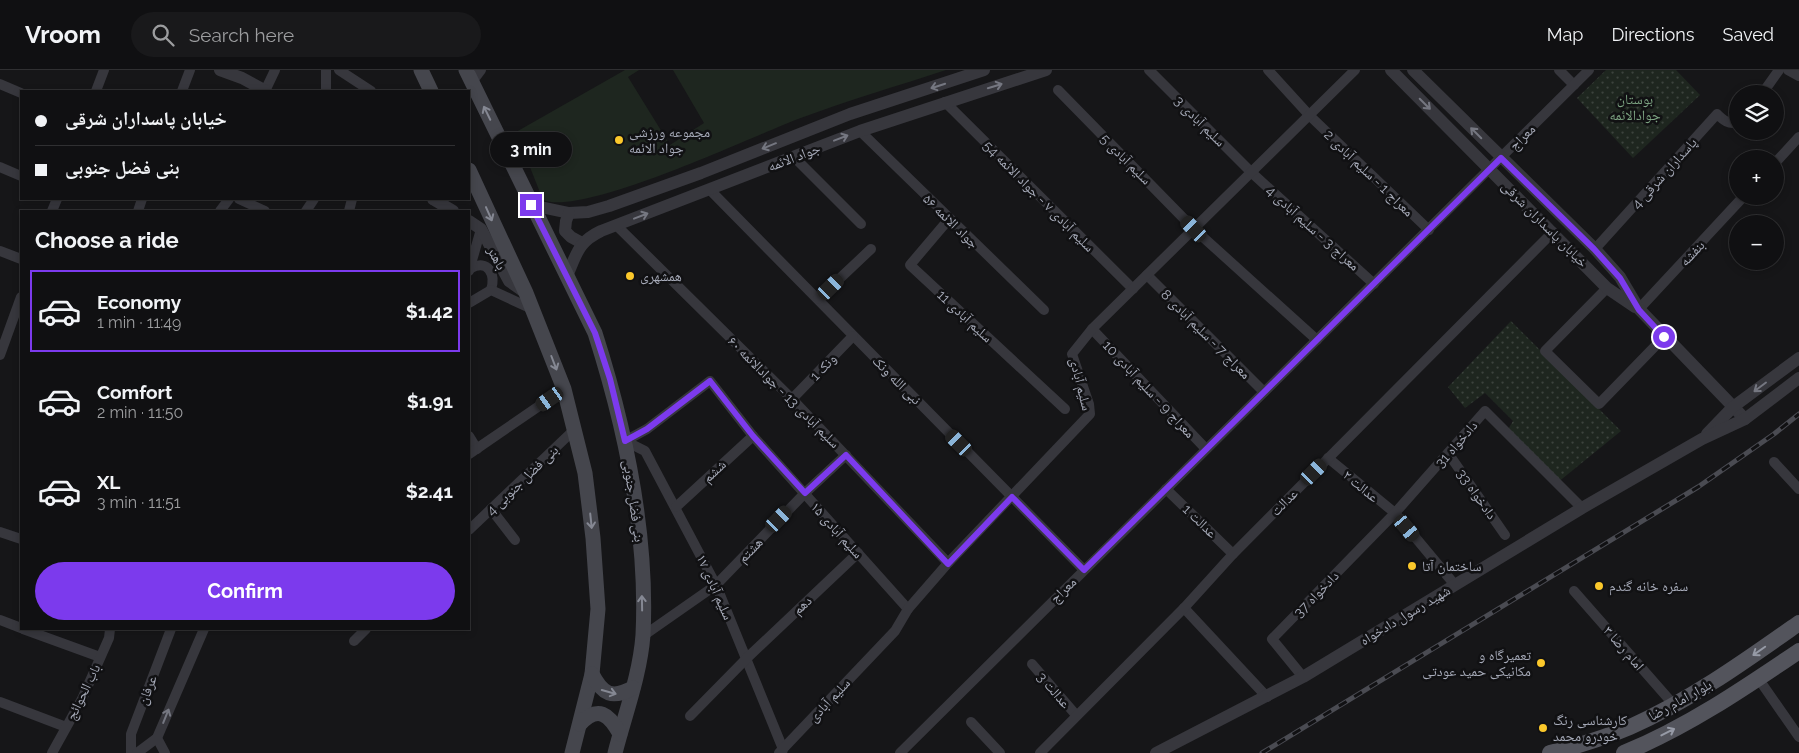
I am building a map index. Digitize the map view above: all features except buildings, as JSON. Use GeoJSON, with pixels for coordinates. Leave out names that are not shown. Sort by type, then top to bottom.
{"type":"FeatureCollection","features":[{"type":"Feature","properties":{"kind":"main road"},"geometry":{"type":"LineString","coordinates":[[421,70],[431,90]]}},
{"type":"Feature","properties":{"kind":"main road","name":"بنی فضل جنوبی"},"geometry":{"type":"LineString","coordinates":[[473,74],[531,205],[595,333],[610,379],[625,441],[636,506],[642,558],[642,636],[633,688],[615,753]]}},
{"type":"Feature","properties":{"kind":"main road"},"geometry":{"type":"LineString","coordinates":[[470,172],[526,293],[564,389],[585,473],[593,538],[598,609],[592,674],[572,753]]}},
{"type":"Feature","properties":{"kind":"main road","name":"بلوار امام رضا"},"geometry":{"type":"LineString","coordinates":[[1550,753],[1592,742],[1674,705],[1722,677],[1799,623]]}},
{"type":"Feature","properties":{"kind":"main road","name":"بلوار امام رضا"},"geometry":{"type":"LineString","coordinates":[[1624,753],[1682,725],[1733,696],[1799,651]]}},
{"type":"Feature","properties":{"kind":"main road"},"geometry":{"type":"LineString","coordinates":[[592,674],[602,690],[609,693],[624,693],[633,688]]}},
{"type":"Feature","properties":{"kind":"main road"},"geometry":{"type":"LineString","coordinates":[[580,724],[587,716],[599,713],[613,721],[620,734]]}},
{"type":"Feature","properties":{"kind":"street"},"geometry":{"type":"LineString","coordinates":[[96,90],[104,70]]}},
{"type":"Feature","properties":{"kind":"street"},"geometry":{"type":"LineString","coordinates":[[182,90],[190,70]]}},
{"type":"Feature","properties":{"kind":"street"},"geometry":{"type":"LineString","coordinates":[[220,70],[243,74],[264,90]]}},
{"type":"Feature","properties":{"kind":"street"},"geometry":{"type":"LineString","coordinates":[[265,90],[275,70]]}},
{"type":"Feature","properties":{"kind":"street"},"geometry":{"type":"LineString","coordinates":[[326,70],[326,90]]}},
{"type":"Feature","properties":{"kind":"street"},"geometry":{"type":"LineString","coordinates":[[340,70],[370,90]]}},
{"type":"Feature","properties":{"kind":"street","name":"جواد الائمه"},"geometry":{"type":"LineString","coordinates":[[531,205],[569,213],[588,212],[609,206],[700,173],[850,114],[984,70]]}},
{"type":"Feature","properties":{"kind":"street","name":"جواد الائمه"},"geometry":{"type":"LineString","coordinates":[[582,243],[588,237],[616,225],[860,131],[1046,70]]}},
{"type":"Feature","properties":{"kind":"street","name":"سلیم آبادی 3"},"geometry":{"type":"LineString","coordinates":[[1149,70],[1252,173]]}},
{"type":"Feature","properties":{"kind":"street","name":"معراج 1 - سلیم آبادی 2"},"geometry":{"type":"LineString","coordinates":[[1268,70],[1310,116],[1429,230]]}},
{"type":"Feature","properties":{"kind":"street","name":"سلیم آبادی"},"geometry":{"type":"LineString","coordinates":[[781,752],[894,631],[908,609],[948,564],[1090,414],[1089,404],[1072,354],[1092,329],[1355,70]]}},
{"type":"Feature","properties":{"kind":"street","name":"خیابان پاسداران شرقی"},"geometry":{"type":"LineString","coordinates":[[1391,70],[1607,288],[1639,310]]}},
{"type":"Feature","properties":{"kind":"street","name":"خیابان پاسداران شرقی"},"geometry":{"type":"LineString","coordinates":[[1413,70],[1594,249],[1620,278],[1639,310],[1745,420]]}},
{"type":"Feature","properties":{"kind":"street"},"geometry":{"type":"LineString","coordinates":[[1559,70],[1574,85]]}},
{"type":"Feature","properties":{"kind":"street","name":"معراج"},"geometry":{"type":"LineString","coordinates":[[900,753],[1589,70]]}},
{"type":"Feature","properties":{"kind":"street"},"geometry":{"type":"LineString","coordinates":[[1768,85],[1779,70]]}},
{"type":"Feature","properties":{"kind":"street"},"geometry":{"type":"LineString","coordinates":[[1788,70],[1799,76]]}},
{"type":"Feature","properties":{"kind":"street"},"geometry":{"type":"LineString","coordinates":[[0,84],[20,92]]}},
{"type":"Feature","properties":{"kind":"street","name":"سلیم آبادی 5"},"geometry":{"type":"LineString","coordinates":[[1058,90],[1194,229],[1317,340]]}},
{"type":"Feature","properties":{"kind":"street","name":"سلیم آبادی ۷ - جواد الائمه 54"},"geometry":{"type":"LineString","coordinates":[[945,102],[1132,289]]}},
{"type":"Feature","properties":{"kind":"street","name":"پاسداران شرقی 4"},"geometry":{"type":"LineString","coordinates":[[1594,249],[1716,114],[1729,122]]}},
{"type":"Feature","properties":{"kind":"street","name":"جواد الائمه ۵۶"},"geometry":{"type":"LineString","coordinates":[[860,131],[1044,310]]}},
{"type":"Feature","properties":{"kind":"street"},"geometry":{"type":"LineString","coordinates":[[1784,153],[1799,137]]}},
{"type":"Feature","properties":{"kind":"street"},"geometry":{"type":"LineString","coordinates":[[794,157],[862,224]]}},
{"type":"Feature","properties":{"kind":"street"},"geometry":{"type":"LineString","coordinates":[[0,167],[20,176]]}},
{"type":"Feature","properties":{"kind":"street","name":"معراج 3 - سلیم آبادی 4"},"geometry":{"type":"LineString","coordinates":[[1252,173],[1374,284]]}},
{"type":"Feature","properties":{"kind":"street","name":"نبی الله ونک"},"geometry":{"type":"LineString","coordinates":[[710,190],[1084,570]]}},
{"type":"Feature","properties":{"kind":"street"},"geometry":{"type":"LineString","coordinates":[[241,200],[263,210]]}},
{"type":"Feature","properties":{"kind":"street"},"geometry":{"type":"LineString","coordinates":[[435,200],[451,210]]}},
{"type":"Feature","properties":{"kind":"street","name":"بنفشه"},"geometry":{"type":"LineString","coordinates":[[1639,310],[1736,205]]}},
{"type":"Feature","properties":{"kind":"street"},"geometry":{"type":"LineString","coordinates":[[567,276],[582,243],[565,231],[569,213]]}},
{"type":"Feature","properties":{"kind":"street","name":"سلیم آبادی 11"},"geometry":{"type":"LineString","coordinates":[[949,219],[910,265],[1065,409]]}},
{"type":"Feature","properties":{"kind":"street"},"geometry":{"type":"LineString","coordinates":[[470,222],[481,228],[470,269]]}},
{"type":"Feature","properties":{"kind":"street","name":"سلیم آبادی 13 - جوادالائمه ۶۰"},"geometry":{"type":"LineString","coordinates":[[616,225],[792,399],[948,564]]}},
{"type":"Feature","properties":{"kind":"street","name":"باهنر"},"geometry":{"type":"LineString","coordinates":[[481,228],[509,281],[526,293]]}},
{"type":"Feature","properties":{"kind":"street","name":"عدالت"},"geometry":{"type":"LineString","coordinates":[[1040,753],[1184,608],[1233,554],[1553,232]]}},
{"type":"Feature","properties":{"kind":"street"},"geometry":{"type":"LineString","coordinates":[[818,299],[871,249]]}},
{"type":"Feature","properties":{"kind":"street"},"geometry":{"type":"LineString","coordinates":[[0,251],[20,259]]}},
{"type":"Feature","properties":{"kind":"street"},"geometry":{"type":"LineString","coordinates":[[470,269],[478,264],[484,265],[488,268],[493,278],[491,290],[470,302]]}},
{"type":"Feature","properties":{"kind":"street","name":"معراج 7 - سلیم آبادی 8"},"geometry":{"type":"LineString","coordinates":[[1147,275],[1264,392]]}},
{"type":"Feature","properties":{"kind":"street"},"geometry":{"type":"LineString","coordinates":[[1607,288],[1545,351],[1599,404],[1664,337]]}},
{"type":"Feature","properties":{"kind":"street"},"geometry":{"type":"LineString","coordinates":[[491,290],[532,309]]}},
{"type":"Feature","properties":{"kind":"street"},"geometry":{"type":"LineString","coordinates":[[0,355],[3,335],[20,298]]}},
{"type":"Feature","properties":{"kind":"street","name":"معراج 9 - سلیم آبادی 10"},"geometry":{"type":"LineString","coordinates":[[1092,329],[1206,450]]}},
{"type":"Feature","properties":{"kind":"street","name":"ونک 1"},"geometry":{"type":"LineString","coordinates":[[792,399],[853,336]]}},
{"type":"Feature","properties":{"kind":"street","name":"شهید رسول دادخواه"},"geometry":{"type":"LineString","coordinates":[[1702,439],[1734,407],[1799,358]]}},
{"type":"Feature","properties":{"kind":"street","name":"شهید رسول دادخواه"},"geometry":{"type":"LineString","coordinates":[[1156,753],[1303,677],[1582,508],[1702,439],[1745,420],[1799,378]]}},
{"type":"Feature","properties":{"kind":"street","name":"سلیم آبادی ۱۵"},"geometry":{"type":"LineString","coordinates":[[625,441],[647,429],[710,381],[753,436],[908,609]]}},
{"type":"Feature","properties":{"kind":"street"},"geometry":{"type":"LineString","coordinates":[[473,452],[564,389]]}},
{"type":"Feature","properties":{"kind":"street","name":"دادخواه 31"},"geometry":{"type":"LineString","coordinates":[[1395,513],[1485,411],[1582,508]]}},
{"type":"Feature","properties":{"kind":"street","name":"بنی فضل جنوبی 4"},"geometry":{"type":"LineString","coordinates":[[470,529],[575,429]]}},
{"type":"Feature","properties":{"kind":"street","name":"ششم"},"geometry":{"type":"LineString","coordinates":[[676,507],[753,436]]}},
{"type":"Feature","properties":{"kind":"street","name":"سلیم آبادی ۱۷"},"geometry":{"type":"LineString","coordinates":[[625,441],[645,451],[716,584],[747,658],[781,752]]}},
{"type":"Feature","properties":{"kind":"street","name":"دادخواه 33"},"geometry":{"type":"LineString","coordinates":[[1448,453],[1505,535]]}},
{"type":"Feature","properties":{"kind":"street","name":"هشتم"},"geometry":{"type":"LineString","coordinates":[[642,636],[716,584],[805,493],[846,455]]}},
{"type":"Feature","properties":{"kind":"street","name":"عدالت ۲"},"geometry":{"type":"LineString","coordinates":[[1328,458],[1395,513],[1455,585]]}},
{"type":"Feature","properties":{"kind":"street"},"geometry":{"type":"LineString","coordinates":[[1774,462],[1799,489]]}},
{"type":"Feature","properties":{"kind":"street","name":"عدالت 1"},"geometry":{"type":"LineString","coordinates":[[1166,489],[1233,554]]}},
{"type":"Feature","properties":{"kind":"street"},"geometry":{"type":"LineString","coordinates":[[491,509],[515,540]]}},
{"type":"Feature","properties":{"kind":"street","name":"دادخواه 37"},"geometry":{"type":"LineString","coordinates":[[1303,677],[1272,639],[1395,513]]}},
{"type":"Feature","properties":{"kind":"street"},"geometry":{"type":"LineString","coordinates":[[0,532],[20,535]]}},
{"type":"Feature","properties":{"kind":"street","name":"دهم"},"geometry":{"type":"LineString","coordinates":[[690,716],[747,658],[858,553]]}},
{"type":"Feature","properties":{"kind":"street","name":"امام رضا ۳"},"geometry":{"type":"LineString","coordinates":[[1574,591],[1674,705]]}},
{"type":"Feature","properties":{"kind":"street"},"geometry":{"type":"LineString","coordinates":[[1184,608],[1267,696]]}},
{"type":"Feature","properties":{"kind":"street"},"geometry":{"type":"LineString","coordinates":[[4,622],[20,627]]}},
{"type":"Feature","properties":{"kind":"street"},"geometry":{"type":"LineString","coordinates":[[27,630],[100,657]]}},
{"type":"Feature","properties":{"kind":"street","name":"باب الحوائج"},"geometry":{"type":"LineString","coordinates":[[52,753],[82,699],[109,638],[110,630]]}},
{"type":"Feature","properties":{"kind":"street","name":"عرفان"},"geometry":{"type":"LineString","coordinates":[[131,753],[131,734],[171,630]]}},
{"type":"Feature","properties":{"kind":"street"},"geometry":{"type":"LineString","coordinates":[[157,753],[157,738],[204,630]]}},
{"type":"Feature","properties":{"kind":"street"},"geometry":{"type":"LineString","coordinates":[[354,641],[365,630]]}},
{"type":"Feature","properties":{"kind":"street","name":"عدالت 3"},"geometry":{"type":"LineString","coordinates":[[1032,664],[1076,715]]}},
{"type":"Feature","properties":{"kind":"street"},"geometry":{"type":"LineString","coordinates":[[1758,678],[1799,737]]}},
{"type":"Feature","properties":{"kind":"street"},"geometry":{"type":"LineString","coordinates":[[0,702],[66,727]]}},
{"type":"Feature","properties":{"kind":"street"},"geometry":{"type":"LineString","coordinates":[[971,722],[1000,753]]}},
{"type":"Feature","properties":{"kind":"street"},"geometry":{"type":"LineString","coordinates":[[137,753],[157,738]]}},
{"type":"Feature","properties":{"kind":"street"},"geometry":{"type":"LineString","coordinates":[[157,738],[165,753]]}},
{"type":"Feature","properties":{"kind":"green space","name":"مجموعه ورزشی جواد الائمه"},"geometry":{"type":"Polygon","coordinates":[[[625,70],[639,70],[628,77],[670,145],[704,123],[673,70],[946,70],[798,119],[668,173],[629,187],[593,197],[564,202],[543,200],[516,132],[625,70]]]}},
{"type":"Feature","properties":{"kind":"green space","name":"بوستان جوادالائمه"},"geometry":{"type":"Polygon","coordinates":[[[1606,70],[1676,70],[1700,95],[1633,158],[1577,98],[1606,70]]]}},
{"type":"Feature","properties":{"kind":"green space"},"geometry":{"type":"Polygon","coordinates":[[[1511,321],[1621,431],[1557,483],[1507,431],[1513,421],[1485,393],[1465,408],[1448,387],[1511,321]]]}},
{"type":"Feature","properties":{"kind":"railway"},"geometry":{"type":"LineString","coordinates":[[1262,753],[1698,487],[1774,434],[1799,414]]}},
{"type":"Feature","properties":{"kind":"place","name":"مجموعه ورزشی جواد الائمه"},"geometry":{"type":"Point","coordinates":[619,140]}},
{"type":"Feature","properties":{"kind":"place","name":"همشهری"},"geometry":{"type":"Point","coordinates":[630,276]}},
{"type":"Feature","properties":{"kind":"place","name":"ساختمان آتا"},"geometry":{"type":"Point","coordinates":[1412,566]}},
{"type":"Feature","properties":{"kind":"place","name":"سفره خانه گندم"},"geometry":{"type":"Point","coordinates":[1599,586]}},
{"type":"Feature","properties":{"kind":"place","name":"تعمیرگاه و مکانیکی حمید عودتی"},"geometry":{"type":"Point","coordinates":[1541,663]}},
{"type":"Feature","properties":{"kind":"place","name":"کارشناسی رنگ خودرو محمد"},"geometry":{"type":"Point","coordinates":[1543,728]}},
{"type":"Feature","properties":{"kind":"route"},"geometry":{"type":"LineString","coordinates":[[531,205],[595,333],[610,379],[625,441],[647,429],[710,381],[753,436],[805,493],[846,455],[948,564],[1012,497],[1084,570],[1501,158],[1594,249],[1620,278],[1639,310],[1664,337]]}}]}
